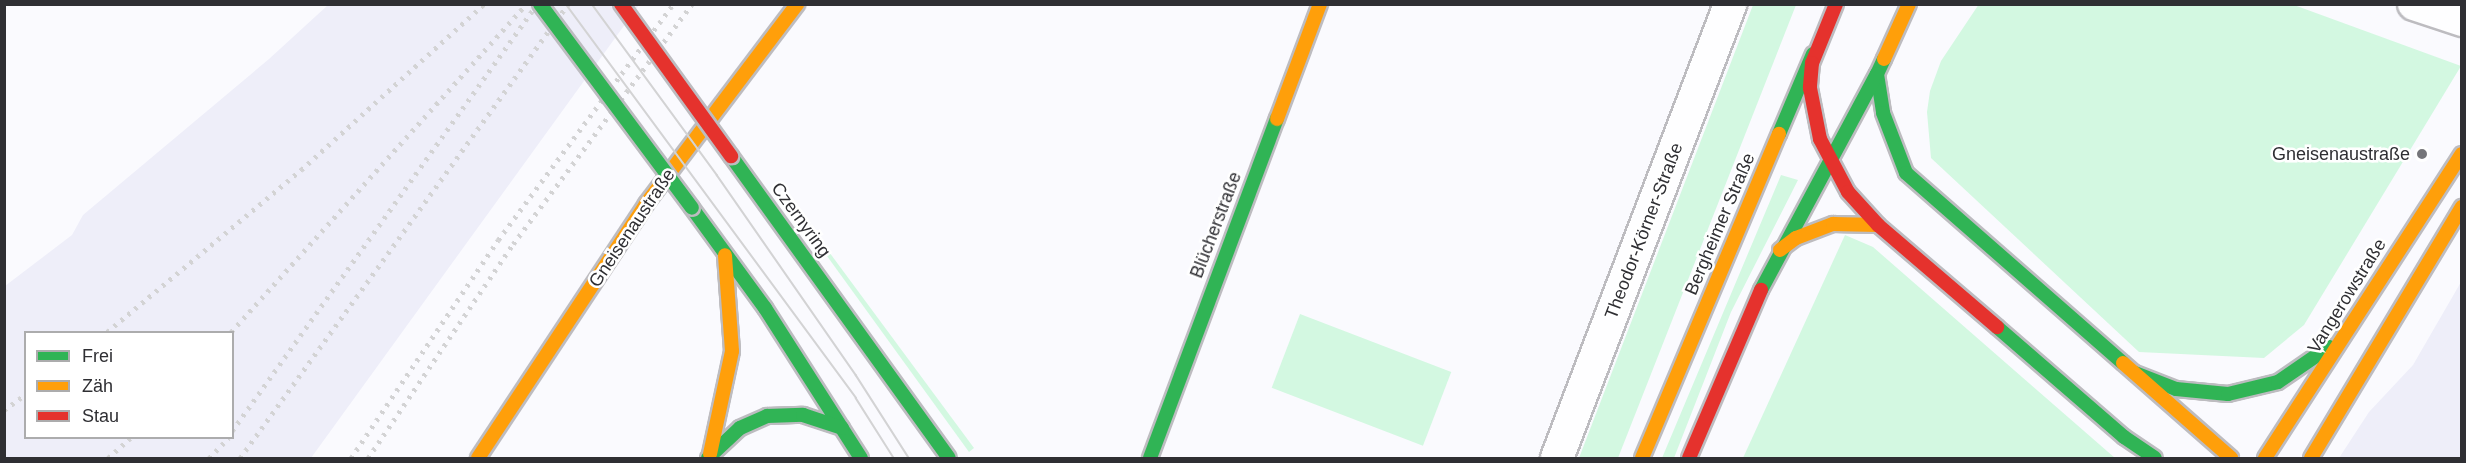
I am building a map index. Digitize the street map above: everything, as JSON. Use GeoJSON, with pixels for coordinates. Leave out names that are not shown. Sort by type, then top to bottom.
{"type":"FeatureCollection","features":[{"type":"Feature","properties":{"kind":"main road"},"geometry":{"type":"LineString","coordinates":[[540,4],[724,253],[861,459]]}},
{"type":"Feature","properties":{"kind":"main road","name":"Czernyring"},"geometry":{"type":"LineString","coordinates":[[621,4],[858,329],[949,459]]}},
{"type":"Feature","properties":{"kind":"main road","name":"Gneisenaustraße"},"geometry":{"type":"LineString","coordinates":[[478,459],[646,204],[797,4]]}},
{"type":"Feature","properties":{"kind":"main road","name":"Blücherstraße"},"geometry":{"type":"LineString","coordinates":[[1150,459],[1320,4]]}},
{"type":"Feature","properties":{"kind":"main road","name":"Bergheimer Straße"},"geometry":{"type":"LineString","coordinates":[[1642,459],[1836,4]]}},
{"type":"Feature","properties":{"kind":"main road"},"geometry":{"type":"LineString","coordinates":[[1689,459],[1749,311],[1881,67],[1908,4]]}},
{"type":"Feature","properties":{"kind":"main road"},"geometry":{"type":"LineString","coordinates":[[1820,39],[1812,63],[1810,88],[1820,138],[1848,192],[1878,225],[2124,437],[2155,459]]}},
{"type":"Feature","properties":{"kind":"main road"},"geometry":{"type":"LineString","coordinates":[[1881,67],[1890,138],[1906,173],[2231,459]]}},
{"type":"Feature","properties":{"kind":"main road","name":"Vangerowstraße"},"geometry":{"type":"LineString","coordinates":[[2265,459],[2355,316],[2462,154]]}},
{"type":"Feature","properties":{"kind":"main road"},"geometry":{"type":"LineString","coordinates":[[2311,459],[2462,207]]}},
{"type":"Feature","properties":{"kind":"main road"},"geometry":{"type":"LineString","coordinates":[[1780,250],[1805,234],[1833,224],[1878,225]]}},
{"type":"Feature","properties":{"kind":"main road"},"geometry":{"type":"LineString","coordinates":[[709,456],[732,351],[724,253]]}},
{"type":"Feature","properties":{"kind":"main road"},"geometry":{"type":"LineString","coordinates":[[2129,370],[2152,381],[2202,394],[2253,390],[2301,370],[2340,337],[2355,316]]}},
{"type":"Feature","properties":{"kind":"main road"},"geometry":{"type":"LineString","coordinates":[[709,456],[740,428],[767,416],[803,415],[842,428]]}},
{"type":"Feature","properties":{"kind":"main road"},"geometry":{"type":"LineString","coordinates":[[2124,437],[2144,459]]}},
{"type":"Feature","properties":{"kind":"street","name":"Theodor-Körner-Straße"},"geometry":{"type":"LineString","coordinates":[[1557,459],[1730,4]]}},
{"type":"Feature","properties":{"kind":"street"},"geometry":{"type":"LineString","coordinates":[[1881,67],[1924,4]]}},
{"type":"Feature","properties":{"kind":"street"},"geometry":{"type":"LineString","coordinates":[[2414,4],[2462,20]]}},
{"type":"Feature","properties":{"kind":"shaded area"},"geometry":{"type":"Polygon","coordinates":[[[328,5],[639,5],[311,458],[5,458],[5,286],[72,235],[83,215],[269,59],[328,5]]]}},
{"type":"Feature","properties":{"kind":"shaded area"},"geometry":{"type":"Polygon","coordinates":[[[2461,282],[2461,458],[2339,458],[2369,412],[2413,365],[2461,282]]]}},
{"type":"Feature","properties":{"kind":"green space"},"geometry":{"type":"Polygon","coordinates":[[[1979,4],[2294,5],[2461,66],[2304,325],[2264,358],[2139,352],[1931,158],[1927,112],[1930,91],[1941,61],[1979,4]]]}},
{"type":"Feature","properties":{"kind":"green space"},"geometry":{"type":"Polygon","coordinates":[[[1753,5],[1796,5],[1618,458],[1579,458],[1753,5]]]}},
{"type":"Feature","properties":{"kind":"green space"},"geometry":{"type":"Polygon","coordinates":[[[1781,175],[1798,180],[1731,312],[1674,458],[1662,458],[1781,175]]]}},
{"type":"Feature","properties":{"kind":"green space"},"geometry":{"type":"Polygon","coordinates":[[[801,214],[974,448],[969,452],[798,216],[801,214]]]}},
{"type":"Feature","properties":{"kind":"green space"},"geometry":{"type":"Polygon","coordinates":[[[1845,235],[1873,247],[2115,458],[1743,458],[1845,235]]]}},
{"type":"Feature","properties":{"kind":"green space"},"geometry":{"type":"Polygon","coordinates":[[[1300,314],[1451,372],[1423,446],[1272,388],[1300,314]]]}},
{"type":"Feature","properties":{"kind":"tram line"},"geometry":{"type":"LineString","coordinates":[[566,4],[856,398],[894,458]]}},
{"type":"Feature","properties":{"kind":"tram line"},"geometry":{"type":"LineString","coordinates":[[592,4],[717,175],[856,375],[909,458]]}},
{"type":"Feature","properties":{"kind":"railway"},"geometry":{"type":"LineString","coordinates":[[108,331],[301,170],[484,4]]}},
{"type":"Feature","properties":{"kind":"railway"},"geometry":{"type":"LineString","coordinates":[[232,331],[526,4]]}},
{"type":"Feature","properties":{"kind":"railway"},"geometry":{"type":"LineString","coordinates":[[234,428],[537,4]]}},
{"type":"Feature","properties":{"kind":"railway"},"geometry":{"type":"LineString","coordinates":[[240,458],[568,4]]}},
{"type":"Feature","properties":{"kind":"railway"},"geometry":{"type":"LineString","coordinates":[[351,458],[498,240],[673,4]]}},
{"type":"Feature","properties":{"kind":"railway"},"geometry":{"type":"LineString","coordinates":[[368,458],[513,244],[692,4]]}},
{"type":"Feature","properties":{"kind":"railway"},"geometry":{"type":"LineString","coordinates":[[4,410],[24,395]]}},
{"type":"Feature","properties":{"kind":"railway"},"geometry":{"type":"LineString","coordinates":[[108,458],[129,439]]}},
{"type":"Feature","properties":{"kind":"railway"},"geometry":{"type":"LineString","coordinates":[[209,458],[227,439]]}},
{"type":"Feature","properties":{"kind":"traffic: fast"},"geometry":{"type":"LineString","coordinates":[[540,4],[692,208]]}},
{"type":"Feature","properties":{"kind":"traffic: fast"},"geometry":{"type":"LineString","coordinates":[[1779,134],[1813,54]]}},
{"type":"Feature","properties":{"kind":"traffic: fast"},"geometry":{"type":"LineString","coordinates":[[1884,59],[1877,74],[1883,113],[1906,173],[2123,363]]}},
{"type":"Feature","properties":{"kind":"traffic: fast"},"geometry":{"type":"LineString","coordinates":[[1761,290],[1877,74]]}},
{"type":"Feature","properties":{"kind":"traffic: fast"},"geometry":{"type":"LineString","coordinates":[[1150,458],[1277,119]]}},
{"type":"Feature","properties":{"kind":"traffic: fast"},"geometry":{"type":"LineString","coordinates":[[731,156],[949,458]]}},
{"type":"Feature","properties":{"kind":"traffic: fast"},"geometry":{"type":"LineString","coordinates":[[692,208],[765,308],[861,458]]}},
{"type":"Feature","properties":{"kind":"traffic: fast"},"geometry":{"type":"LineString","coordinates":[[1997,327],[2124,437],[2155,458]]}},
{"type":"Feature","properties":{"kind":"traffic: fast"},"geometry":{"type":"LineString","coordinates":[[2135,373],[2176,389],[2228,394],[2278,382],[2329,347]]}},
{"type":"Feature","properties":{"kind":"traffic: fast"},"geometry":{"type":"LineString","coordinates":[[708,458],[740,428],[767,416],[803,415],[842,428]]}},
{"type":"Feature","properties":{"kind":"traffic: slow"},"geometry":{"type":"LineString","coordinates":[[478,458],[646,204],[797,4]]}},
{"type":"Feature","properties":{"kind":"traffic: slow"},"geometry":{"type":"LineString","coordinates":[[1277,119],[1320,4]]}},
{"type":"Feature","properties":{"kind":"traffic: slow"},"geometry":{"type":"LineString","coordinates":[[1884,59],[1909,4]]}},
{"type":"Feature","properties":{"kind":"traffic: slow"},"geometry":{"type":"LineString","coordinates":[[1642,458],[1779,134]]}},
{"type":"Feature","properties":{"kind":"traffic: slow"},"geometry":{"type":"LineString","coordinates":[[2265,458],[2462,154]]}},
{"type":"Feature","properties":{"kind":"traffic: slow"},"geometry":{"type":"LineString","coordinates":[[2311,458],[2462,207]]}},
{"type":"Feature","properties":{"kind":"traffic: slow"},"geometry":{"type":"LineString","coordinates":[[1780,250],[1796,238],[1833,224],[1878,225]]}},
{"type":"Feature","properties":{"kind":"traffic: slow"},"geometry":{"type":"LineString","coordinates":[[710,454],[732,351],[725,255]]}},
{"type":"Feature","properties":{"kind":"traffic: slow"},"geometry":{"type":"LineString","coordinates":[[2123,363],[2231,458]]}},
{"type":"Feature","properties":{"kind":"traffic: jam"},"geometry":{"type":"LineString","coordinates":[[621,4],[731,156]]}},
{"type":"Feature","properties":{"kind":"traffic: jam"},"geometry":{"type":"LineString","coordinates":[[1836,4],[1812,63],[1810,88],[1820,139],[1848,192],[1878,225],[1997,327]]}},
{"type":"Feature","properties":{"kind":"traffic: jam"},"geometry":{"type":"LineString","coordinates":[[1689,458],[1761,290]]}},
{"type":"Feature","properties":{"kind":"place","name":"Gneisenaustraße"},"geometry":{"type":"Point","coordinates":[2422,154]}}]}
